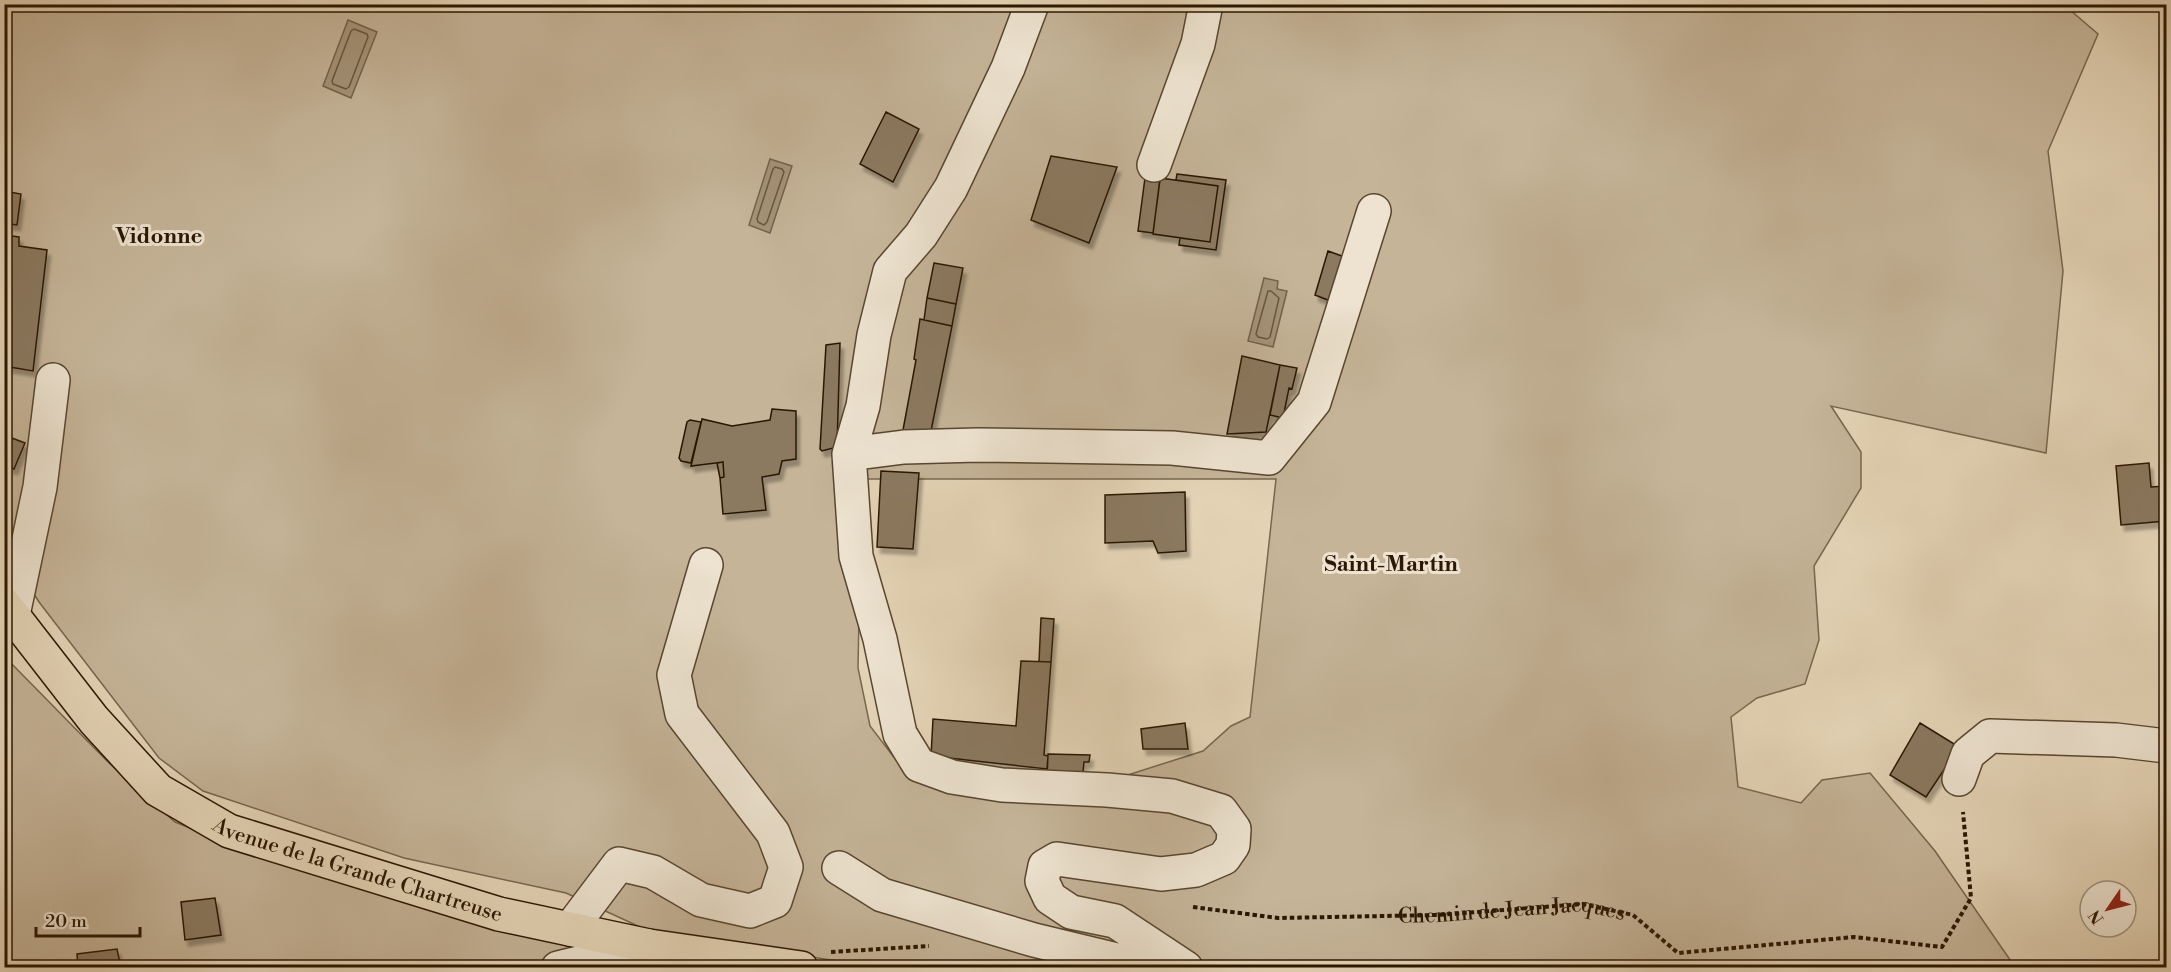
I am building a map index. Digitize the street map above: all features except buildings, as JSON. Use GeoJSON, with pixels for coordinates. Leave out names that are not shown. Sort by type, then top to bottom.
{"type":"FeatureCollection","features":[{"type":"Feature","properties":{"kind":"main road","name":"Avenue de la Grande Chartreuse"},"geometry":{"type":"LineString","coordinates":[[9,610],[94,720],[158,790],[219,825],[240,834],[499,914],[649,946],[794,966]]}},
{"type":"Feature","properties":{"kind":"street"},"geometry":{"type":"LineString","coordinates":[[1032,4],[1008,68],[951,188],[921,235],[890,271],[874,335],[864,406],[849,454],[856,556],[880,639],[900,734],[919,765],[952,777],[1002,784],[1172,796],[1221,811],[1234,829],[1233,845],[1224,858],[1196,870],[1161,874],[1057,859],[1045,866],[1042,881],[1050,898],[1071,912],[1115,921],[1186,968]]}},
{"type":"Feature","properties":{"kind":"street"},"geometry":{"type":"LineString","coordinates":[[1154,165],[1198,44],[1206,4]]}},
{"type":"Feature","properties":{"kind":"street"},"geometry":{"type":"LineString","coordinates":[[849,454],[904,447],[978,445],[1172,448],[1269,458],[1314,402],[1374,211]]}},
{"type":"Feature","properties":{"kind":"street"},"geometry":{"type":"LineString","coordinates":[[9,610],[40,487],[53,380]]}},
{"type":"Feature","properties":{"kind":"street"},"geometry":{"type":"LineString","coordinates":[[570,929],[619,864],[653,872],[701,900],[750,912],[775,901],[786,867],[773,833],[682,714],[674,675],[706,565]]}},
{"type":"Feature","properties":{"kind":"street"},"geometry":{"type":"LineString","coordinates":[[1959,779],[1968,754],[1990,736],[2116,740],[2166,746]]}},
{"type":"Feature","properties":{"kind":"street"},"geometry":{"type":"LineString","coordinates":[[839,868],[882,895],[1034,940],[1150,968]]}},
{"type":"Feature","properties":{"kind":"street"},"geometry":{"type":"LineString","coordinates":[[558,968],[649,946]]}},
{"type":"Feature","properties":{"kind":"path","name":"Chemin de Jean Jacques"},"geometry":{"type":"LineString","coordinates":[[1185,906],[1278,918],[1438,915],[1583,904],[1633,915],[1678,953],[1854,937],[1942,947],[1971,898],[1959,779]]}},
{"type":"Feature","properties":{"kind":"path"},"geometry":{"type":"LineString","coordinates":[[794,966],[790,954],[930,946]]}},
{"type":"Feature","properties":{"kind":"shaded area"},"geometry":{"type":"Polygon","coordinates":[[[2063,4],[2098,34],[2048,151],[2063,271],[2046,453],[1831,406],[1861,452],[1861,488],[1814,566],[1819,640],[1805,684],[1757,698],[1731,717],[1738,787],[1801,803],[1822,780],[1870,773],[1935,851],[2015,967],[882,968],[651,932],[566,893],[404,858],[203,791],[159,758],[39,602],[5,548],[5,5],[2063,4]],[[843,479],[842,568],[859,616],[858,668],[870,726],[906,773],[970,797],[1090,787],[1203,751],[1231,726],[1250,717],[1276,479],[843,479]]]}},
{"type":"Feature","properties":{"kind":"shaded area"},"geometry":{"type":"Polygon","coordinates":[[[4,656],[107,761],[175,822],[275,861],[704,967],[5,967],[4,656]]]}},
{"type":"Feature","properties":{"kind":"water"},"geometry":{"type":"Polygon","coordinates":[[[348,20],[377,32],[351,98],[323,86],[348,20]]]}},
{"type":"Feature","properties":{"kind":"water"},"geometry":{"type":"Polygon","coordinates":[[[770,159],[792,166],[770,233],[749,225],[770,159]]]}},
{"type":"Feature","properties":{"kind":"water"},"geometry":{"type":"Polygon","coordinates":[[[1264,278],[1278,281],[1277,289],[1287,291],[1273,347],[1248,341],[1264,278]]]}},
{"type":"Feature","properties":{"kind":"district","name":"Vidonne"},"geometry":{"type":"Point","coordinates":[159,235]}},
{"type":"Feature","properties":{"kind":"district","name":"Saint-Martin"},"geometry":{"type":"Point","coordinates":[1391,563]}}]}
